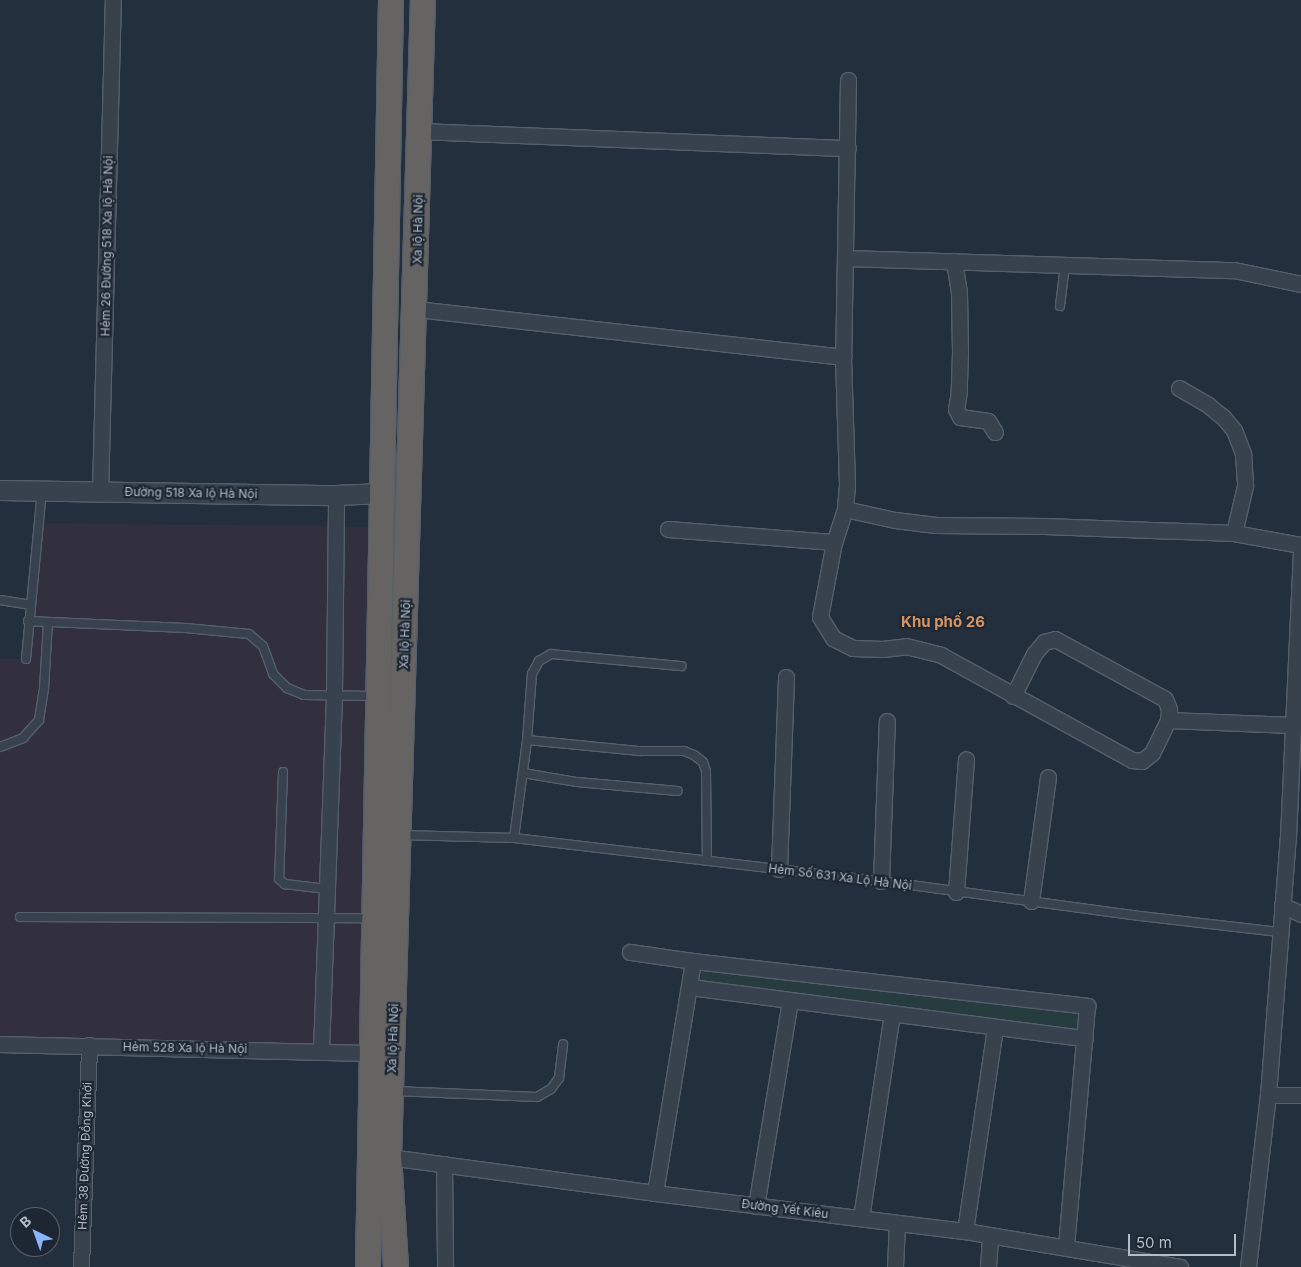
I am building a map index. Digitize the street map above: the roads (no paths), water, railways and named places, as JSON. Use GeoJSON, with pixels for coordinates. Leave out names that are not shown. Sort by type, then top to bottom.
{"type":"FeatureCollection","features":[{"type":"Feature","properties":{"kind":"highway","name":"Xa lộ Hà Nội"},"geometry":{"type":"LineString","coordinates":[[368,1267],[370,1053],[391,0]]}},
{"type":"Feature","properties":{"kind":"highway","name":"Xa lộ Hà Nội"},"geometry":{"type":"LineString","coordinates":[[396,1267],[389,1156],[416,309],[423,0]]}},
{"type":"Feature","properties":{"kind":"street","name":"Hẻm 26 Đường 518 Xa lộ Hà Nội"},"geometry":{"type":"LineString","coordinates":[[100,492],[113,0]]}},
{"type":"Feature","properties":{"kind":"street"},"geometry":{"type":"LineString","coordinates":[[848,80],[843,357],[848,485],[845,509],[834,542],[820,617],[833,638],[853,648],[883,650],[906,646],[924,649],[941,655],[1013,696],[1132,760],[1142,761],[1152,753],[1168,720],[1169,709],[1165,699],[1055,639],[1044,642],[1034,654],[1013,696]]}},
{"type":"Feature","properties":{"kind":"street"},"geometry":{"type":"LineString","coordinates":[[420,131],[848,148]]}},
{"type":"Feature","properties":{"kind":"street"},"geometry":{"type":"LineString","coordinates":[[846,258],[1234,270],[1301,284]]}},
{"type":"Feature","properties":{"kind":"street"},"geometry":{"type":"LineString","coordinates":[[954,261],[959,294],[960,353],[959,391],[956,409],[960,417],[988,421],[995,432]]}},
{"type":"Feature","properties":{"kind":"street"},"geometry":{"type":"LineString","coordinates":[[416,309],[843,357]]}},
{"type":"Feature","properties":{"kind":"street"},"geometry":{"type":"LineString","coordinates":[[1179,388],[1208,405],[1223,417],[1234,430],[1243,454],[1245,486],[1234,533]]}},
{"type":"Feature","properties":{"kind":"street","name":"Đường 518 Xa lộ Hà Nội"},"geometry":{"type":"LineString","coordinates":[[0,490],[336,495],[382,493]]}},
{"type":"Feature","properties":{"kind":"street"},"geometry":{"type":"LineString","coordinates":[[321,1051],[334,695],[336,495]]}},
{"type":"Feature","properties":{"kind":"street"},"geometry":{"type":"LineString","coordinates":[[845,509],[895,520],[936,525],[1054,526],[1234,533],[1301,546],[1292,726],[1296,761],[1279,932],[1268,1095],[1248,1267]]}},
{"type":"Feature","properties":{"kind":"street"},"geometry":{"type":"LineString","coordinates":[[668,529],[834,542]]}},
{"type":"Feature","properties":{"kind":"street"},"geometry":{"type":"LineString","coordinates":[[779,869],[786,677]]}},
{"type":"Feature","properties":{"kind":"street"},"geometry":{"type":"LineString","coordinates":[[1168,720],[1292,726]]}},
{"type":"Feature","properties":{"kind":"street"},"geometry":{"type":"LineString","coordinates":[[881,881],[887,721]]}},
{"type":"Feature","properties":{"kind":"street"},"geometry":{"type":"LineString","coordinates":[[956,892],[966,758]]}},
{"type":"Feature","properties":{"kind":"street"},"geometry":{"type":"LineString","coordinates":[[1031,901],[1048,777]]}},
{"type":"Feature","properties":{"kind":"street"},"geometry":{"type":"LineString","coordinates":[[1282,905],[1301,914]]}},
{"type":"Feature","properties":{"kind":"street"},"geometry":{"type":"LineString","coordinates":[[630,952],[693,961],[1087,1006],[1066,1247]]}},
{"type":"Feature","properties":{"kind":"street"},"geometry":{"type":"LineString","coordinates":[[655,1193],[693,961]]}},
{"type":"Feature","properties":{"kind":"street"},"geometry":{"type":"LineString","coordinates":[[690,987],[1085,1038]]}},
{"type":"Feature","properties":{"kind":"street"},"geometry":{"type":"LineString","coordinates":[[756,1206],[790,1001]]}},
{"type":"Feature","properties":{"kind":"street"},"geometry":{"type":"LineString","coordinates":[[861,1218],[892,1014]]}},
{"type":"Feature","properties":{"kind":"street"},"geometry":{"type":"LineString","coordinates":[[965,1232],[995,1027]]}},
{"type":"Feature","properties":{"kind":"street","name":"Hẻm 528 Xa lộ Hà Nội"},"geometry":{"type":"LineString","coordinates":[[0,1044],[370,1053]]}},
{"type":"Feature","properties":{"kind":"street","name":"Hẻm 38 Đường Đồng Khởi"},"geometry":{"type":"LineString","coordinates":[[81,1267],[88,1045]]}},
{"type":"Feature","properties":{"kind":"street"},"geometry":{"type":"LineString","coordinates":[[1268,1095],[1301,1095]]}},
{"type":"Feature","properties":{"kind":"street","name":"Đường Yết Kiêu"},"geometry":{"type":"LineString","coordinates":[[389,1156],[655,1193],[965,1232],[1180,1267]]}},
{"type":"Feature","properties":{"kind":"street"},"geometry":{"type":"LineString","coordinates":[[444,1164],[445,1267]]}},
{"type":"Feature","properties":{"kind":"street"},"geometry":{"type":"LineString","coordinates":[[895,1267],[897,1223]]}},
{"type":"Feature","properties":{"kind":"street"},"geometry":{"type":"LineString","coordinates":[[988,1267],[990,1236]]}},
{"type":"Feature","properties":{"kind":"lane"},"geometry":{"type":"LineString","coordinates":[[1060,306],[1065,265]]}},
{"type":"Feature","properties":{"kind":"lane"},"geometry":{"type":"LineString","coordinates":[[26,659],[28,621],[42,491]]}},
{"type":"Feature","properties":{"kind":"lane"},"geometry":{"type":"LineString","coordinates":[[0,600],[30,605]]}},
{"type":"Feature","properties":{"kind":"lane"},"geometry":{"type":"LineString","coordinates":[[28,621],[186,628],[249,634],[263,646],[273,674],[287,688],[304,695],[378,696]]}},
{"type":"Feature","properties":{"kind":"lane"},"geometry":{"type":"LineString","coordinates":[[0,747],[24,738],[39,720],[44,689],[48,622]]}},
{"type":"Feature","properties":{"kind":"lane"},"geometry":{"type":"LineString","coordinates":[[514,838],[527,740],[532,674],[539,661],[551,654],[680,666]]}},
{"type":"Feature","properties":{"kind":"lane"},"geometry":{"type":"LineString","coordinates":[[527,740],[640,751],[684,751],[694,755],[703,762],[706,771],[707,860]]}},
{"type":"Feature","properties":{"kind":"lane"},"geometry":{"type":"LineString","coordinates":[[283,772],[279,878],[285,884],[327,889]]}},
{"type":"Feature","properties":{"kind":"lane"},"geometry":{"type":"LineString","coordinates":[[522,773],[577,782],[678,791]]}},
{"type":"Feature","properties":{"kind":"lane","name":"Hẻm Số 631 Xa Lộ Hà Nội"},"geometry":{"type":"LineString","coordinates":[[399,835],[514,838],[881,881],[1279,932]]}},
{"type":"Feature","properties":{"kind":"lane"},"geometry":{"type":"LineString","coordinates":[[20,917],[373,918]]}},
{"type":"Feature","properties":{"kind":"lane"},"geometry":{"type":"LineString","coordinates":[[391,1091],[537,1097],[551,1089],[559,1078],[563,1044]]}},
{"type":"Feature","properties":{"kind":"district","name":"Khu phố 26"},"geometry":{"type":"Point","coordinates":[943,622]}}]}
